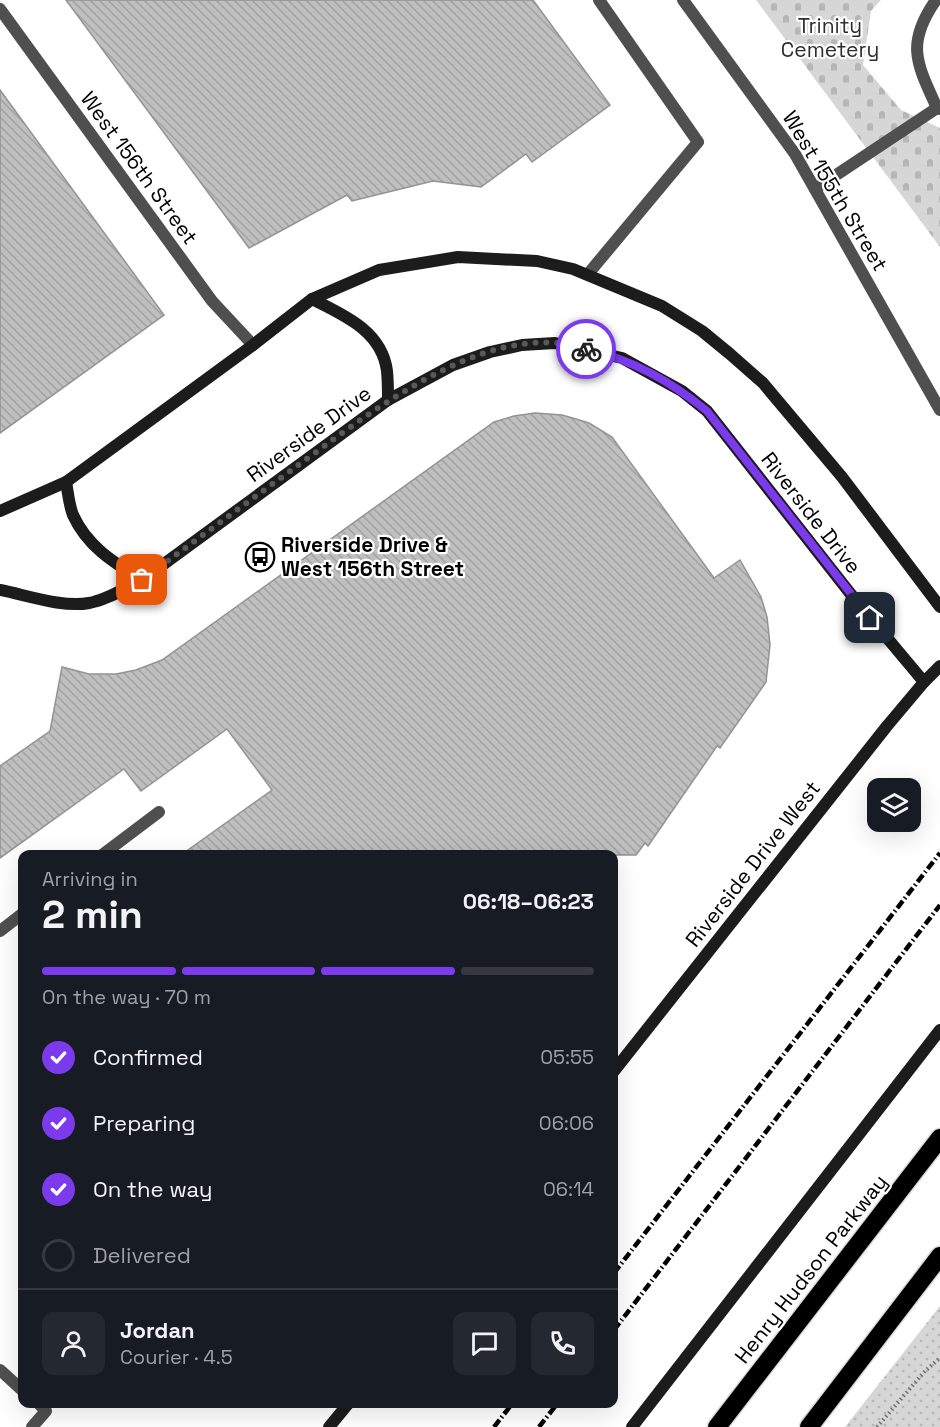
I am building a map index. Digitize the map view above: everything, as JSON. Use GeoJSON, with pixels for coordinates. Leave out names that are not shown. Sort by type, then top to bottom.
{"type":"FeatureCollection","features":[{"type":"Feature","properties":{"kind":"highway","name":"Henry Hudson Parkway"},"geometry":{"type":"LineString","coordinates":[[717,1427],[940,1138]]}},
{"type":"Feature","properties":{"kind":"highway"},"geometry":{"type":"LineString","coordinates":[[808,1427],[940,1256]]}},
{"type":"Feature","properties":{"kind":"main road"},"geometry":{"type":"LineString","coordinates":[[0,511],[66,482],[312,299],[379,270],[458,257],[537,261],[588,274],[662,306],[702,331],[764,383],[842,477],[940,607]]}},
{"type":"Feature","properties":{"kind":"main road"},"geometry":{"type":"LineString","coordinates":[[312,299],[354,321],[373,339],[382,353],[387,370],[388,400]]}},
{"type":"Feature","properties":{"kind":"main road","name":"Riverside Drive"},"geometry":{"type":"LineString","coordinates":[[0,590],[74,605],[92,603],[142,580],[388,400],[453,365],[490,352],[522,345],[555,343],[622,358],[682,391],[707,411],[856,602],[924,682]]}},
{"type":"Feature","properties":{"kind":"main road"},"geometry":{"type":"LineString","coordinates":[[66,482],[72,513],[89,542],[114,563],[142,580]]}},
{"type":"Feature","properties":{"kind":"main road"},"geometry":{"type":"LineString","coordinates":[[924,682],[940,666]]}},
{"type":"Feature","properties":{"kind":"main road","name":"Riverside Drive West"},"geometry":{"type":"LineString","coordinates":[[618,1066],[924,682]]}},
{"type":"Feature","properties":{"kind":"main road"},"geometry":{"type":"LineString","coordinates":[[632,1427],[940,1030]]}},
{"type":"Feature","properties":{"kind":"main road"},"geometry":{"type":"LineString","coordinates":[[330,1427],[345,1408]]}},
{"type":"Feature","properties":{"kind":"street"},"geometry":{"type":"LineString","coordinates":[[588,274],[698,142],[598,0]]}},
{"type":"Feature","properties":{"kind":"street","name":"West 155th Street"},"geometry":{"type":"LineString","coordinates":[[683,0],[795,154],[940,410]]}},
{"type":"Feature","properties":{"kind":"street"},"geometry":{"type":"LineString","coordinates":[[815,189],[938,108],[917,65],[920,29],[927,12],[936,0]]}},
{"type":"Feature","properties":{"kind":"street","name":"West 156th Street"},"geometry":{"type":"LineString","coordinates":[[0,9],[212,301],[253,345]]}},
{"type":"Feature","properties":{"kind":"street"},"geometry":{"type":"LineString","coordinates":[[109,850],[159,812]]}},
{"type":"Feature","properties":{"kind":"street"},"geometry":{"type":"LineString","coordinates":[[0,931],[18,917]]}},
{"type":"Feature","properties":{"kind":"street"},"geometry":{"type":"LineString","coordinates":[[0,1370],[18,1386]]}},
{"type":"Feature","properties":{"kind":"street"},"geometry":{"type":"LineString","coordinates":[[32,1427],[46,1410],[44,1408]]}},
{"type":"Feature","properties":{"kind":"path"},"geometry":{"type":"LineString","coordinates":[[877,1427],[925,1371],[940,1358]]}},
{"type":"Feature","properties":{"kind":"green space","name":"Trinity Cemetery"},"geometry":{"type":"Polygon","coordinates":[[[756,0],[881,0],[871,11],[863,65],[901,110],[940,128],[940,247],[756,0]]]}},
{"type":"Feature","properties":{"kind":"green space"},"geometry":{"type":"Polygon","coordinates":[[[940,1306],[940,1427],[845,1427],[940,1306]]]}},
{"type":"Feature","properties":{"kind":"building"},"geometry":{"type":"Polygon","coordinates":[[[66,0],[533,0],[610,105],[532,162],[526,154],[481,187],[433,181],[352,201],[347,195],[249,248],[66,0]]]}},
{"type":"Feature","properties":{"kind":"building"},"geometry":{"type":"Polygon","coordinates":[[[0,90],[164,315],[0,433],[0,90]]]}},
{"type":"Feature","properties":{"kind":"building"},"geometry":{"type":"Polygon","coordinates":[[[535,413],[562,415],[589,423],[612,437],[714,578],[740,560],[761,597],[767,617],[770,645],[766,682],[720,748],[717,746],[648,846],[645,843],[636,855],[618,855],[618,850],[188,850],[272,790],[227,729],[141,791],[124,769],[0,858],[0,766],[50,731],[62,667],[89,674],[116,674],[136,670],[162,660],[494,422],[535,413]]]}},
{"type":"Feature","properties":{"kind":"railway"},"geometry":{"type":"LineString","coordinates":[[618,1268],[940,853]]}},
{"type":"Feature","properties":{"kind":"railway"},"geometry":{"type":"LineString","coordinates":[[618,1325],[940,905]]}},
{"type":"Feature","properties":{"kind":"railway"},"geometry":{"type":"LineString","coordinates":[[494,1427],[509,1408]]}},
{"type":"Feature","properties":{"kind":"railway"},"geometry":{"type":"LineString","coordinates":[[539,1427],[554,1408]]}},
{"type":"Feature","properties":{"kind":"way so far"},"geometry":{"type":"LineString","coordinates":[[142,580],[388,400],[453,365],[490,352],[522,345],[555,343],[586,349]]}},
{"type":"Feature","properties":{"kind":"place","name":"Riverside Drive & West 156th Street"},"geometry":{"type":"Point","coordinates":[260,557]}},
{"type":"Feature","properties":{"kind":"route"},"geometry":{"type":"LineString","coordinates":[[586,349],[622,358],[682,391],[707,411],[870,618]]}}]}
